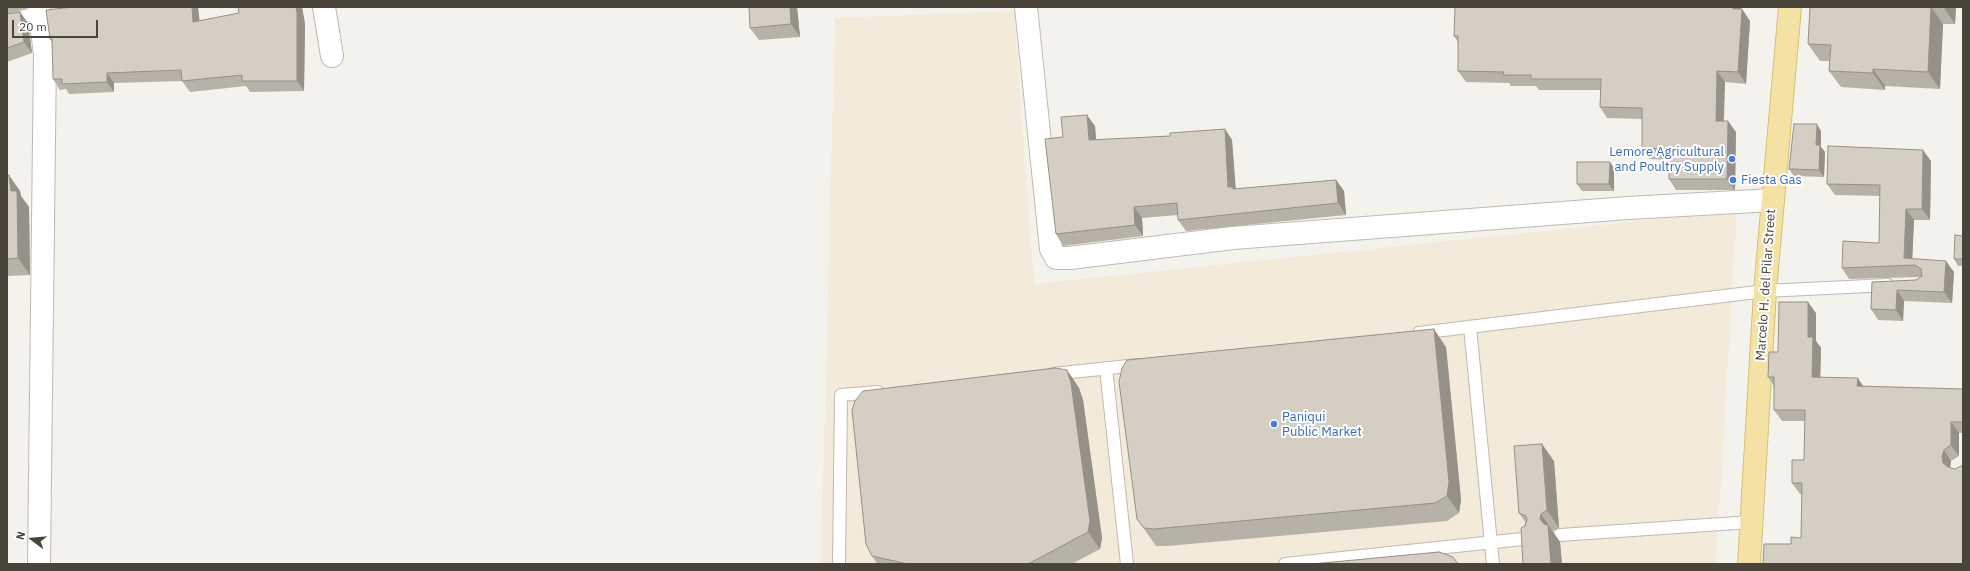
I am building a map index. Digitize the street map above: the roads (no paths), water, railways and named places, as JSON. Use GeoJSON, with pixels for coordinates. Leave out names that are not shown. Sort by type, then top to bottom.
{"type":"FeatureCollection","features":[{"type":"Feature","properties":{"kind":"main road","name":"Marcelo H. del Pilar Street"},"geometry":{"type":"LineString","coordinates":[[1749,564],[1765,291],[1790,7]]}},
{"type":"Feature","properties":{"kind":"street"},"geometry":{"type":"LineString","coordinates":[[324,7],[332,56]]}},
{"type":"Feature","properties":{"kind":"street"},"geometry":{"type":"LineString","coordinates":[[1026,7],[1050,249],[1056,258],[1070,258],[1233,238],[1628,208],[1773,200]]}},
{"type":"Feature","properties":{"kind":"street"},"geometry":{"type":"LineString","coordinates":[[39,9],[45,54],[39,564]]}},
{"type":"Feature","properties":{"kind":"lane"},"geometry":{"type":"LineString","coordinates":[[7,21],[39,9]]}},
{"type":"Feature","properties":{"kind":"lane"},"geometry":{"type":"LineString","coordinates":[[1407,334],[1765,291],[1899,285]]}},
{"type":"Feature","properties":{"kind":"lane"},"geometry":{"type":"LineString","coordinates":[[1470,327],[1493,564]]}},
{"type":"Feature","properties":{"kind":"lane"},"geometry":{"type":"LineString","coordinates":[[1044,375],[1154,363]]}},
{"type":"Feature","properties":{"kind":"lane"},"geometry":{"type":"LineString","coordinates":[[1106,368],[1127,564]]}},
{"type":"Feature","properties":{"kind":"lane"},"geometry":{"type":"LineString","coordinates":[[839,564],[841,395],[888,391]]}},
{"type":"Feature","properties":{"kind":"lane"},"geometry":{"type":"LineString","coordinates":[[1560,535],[1751,522]]}},
{"type":"Feature","properties":{"kind":"lane"},"geometry":{"type":"LineString","coordinates":[[1285,564],[1532,538]]}},
{"type":"Feature","properties":{"kind":"place","name":"Lemore Agricultural and Poultry Supply"},"geometry":{"type":"Point","coordinates":[1732,159]}},
{"type":"Feature","properties":{"kind":"place","name":"Fiesta Gas"},"geometry":{"type":"Point","coordinates":[1733,180]}},
{"type":"Feature","properties":{"kind":"place","name":"Paniqui Public Market"},"geometry":{"type":"Point","coordinates":[1274,424]}}]}
